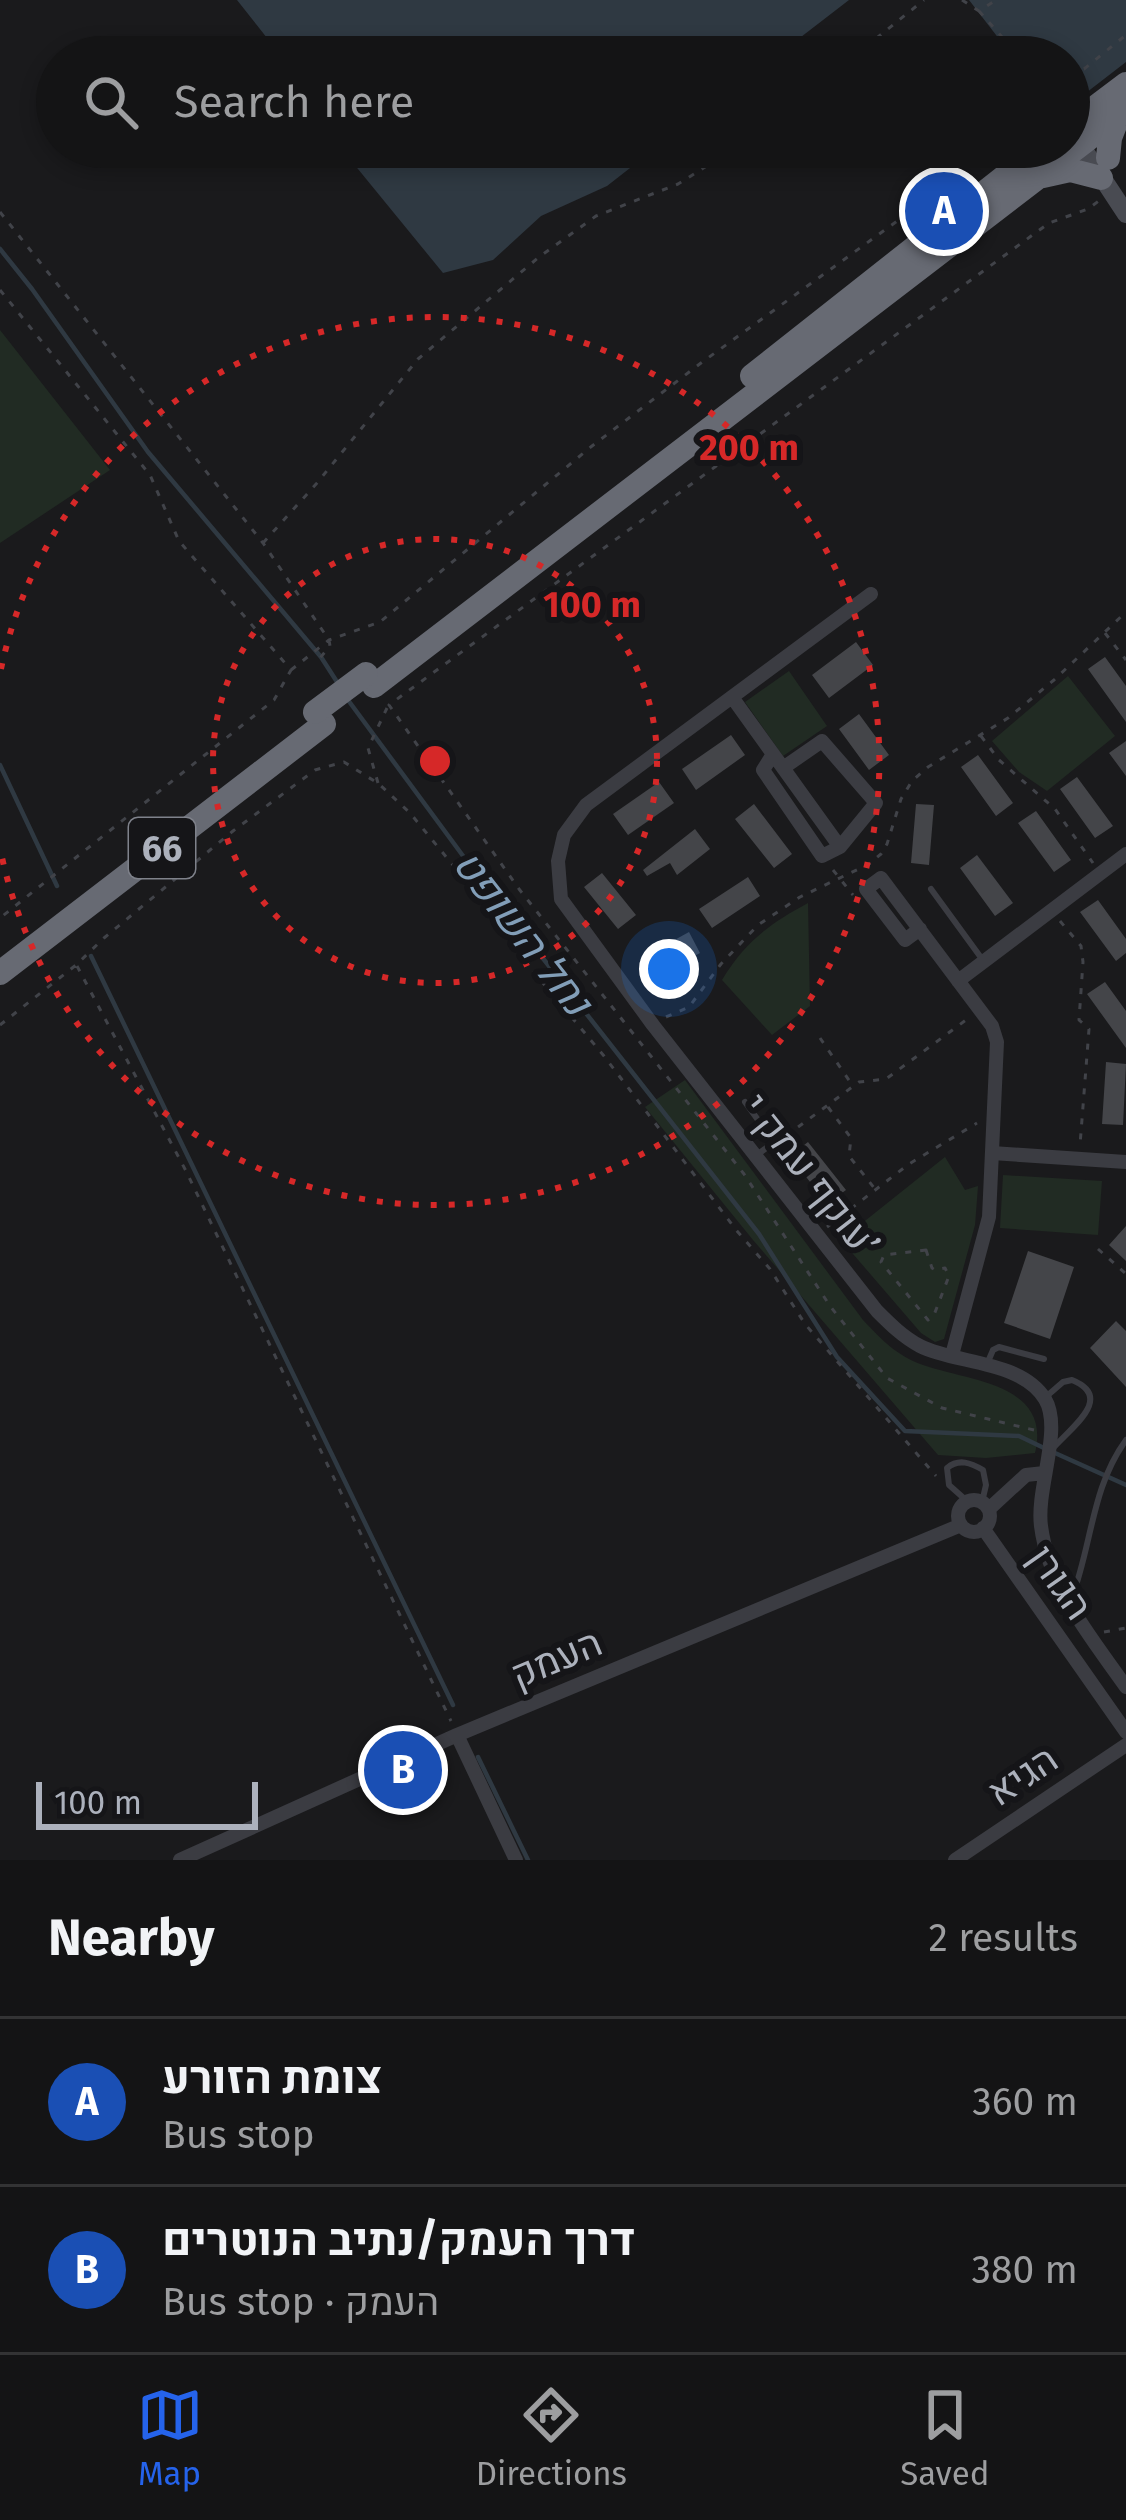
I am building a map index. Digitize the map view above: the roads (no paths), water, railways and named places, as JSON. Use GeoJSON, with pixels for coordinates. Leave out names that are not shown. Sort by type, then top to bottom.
{"type":"FeatureCollection","features":[{"type":"Feature","properties":{"kind":"highway","name":"66"},"geometry":{"type":"LineString","coordinates":[[1090,121],[1126,84]]}},
{"type":"Feature","properties":{"kind":"highway","name":"66"},"geometry":{"type":"LineString","coordinates":[[1090,127],[1123,112]]}},
{"type":"Feature","properties":{"kind":"highway"},"geometry":{"type":"LineString","coordinates":[[1035,179],[1070,170],[1112,182],[1110,137],[1123,112]]}},
{"type":"Feature","properties":{"kind":"highway","name":"66"},"geometry":{"type":"LineString","coordinates":[[376,688],[652,456],[1015,168]]}},
{"type":"Feature","properties":{"kind":"highway","name":"66"},"geometry":{"type":"LineString","coordinates":[[0,955],[320,718],[376,688],[1045,168]]}},
{"type":"Feature","properties":{"kind":"highway","name":"66"},"geometry":{"type":"LineString","coordinates":[[0,973],[320,718]]}},
{"type":"Feature","properties":{"kind":"street"},"geometry":{"type":"LineString","coordinates":[[1090,149],[1126,214]]}},
{"type":"Feature","properties":{"kind":"street","name":"עוקף עמק י’"},"geometry":{"type":"LineString","coordinates":[[871,594],[586,805],[564,835],[558,861],[561,899],[755,1158],[877,1311],[920,1346],[1022,1378],[1044,1398]]}},
{"type":"Feature","properties":{"kind":"street"},"geometry":{"type":"LineString","coordinates":[[732,697],[778,761]]}},
{"type":"Feature","properties":{"kind":"street"},"geometry":{"type":"LineString","coordinates":[[822,741],[875,803],[840,848],[822,856],[763,770],[778,761],[822,741]]}},
{"type":"Feature","properties":{"kind":"street"},"geometry":{"type":"LineString","coordinates":[[958,981],[1126,854]]}},
{"type":"Feature","properties":{"kind":"street"},"geometry":{"type":"LineString","coordinates":[[920,929],[996,1036],[988,1225],[952,1355]]}},
{"type":"Feature","properties":{"kind":"street"},"geometry":{"type":"LineString","coordinates":[[992,1153],[1126,1162]]}},
{"type":"Feature","properties":{"kind":"street"},"geometry":{"type":"LineString","coordinates":[[1044,1398],[1050,1413],[1040,1521],[1044,1546],[1069,1604],[1126,1687]]}},
{"type":"Feature","properties":{"kind":"street"},"geometry":{"type":"LineString","coordinates":[[961,1526],[958,1517],[975,1504],[1026,1475],[1044,1473]]}},
{"type":"Feature","properties":{"kind":"street"},"geometry":{"type":"LineString","coordinates":[[975,1504],[989,1520],[983,1528]]}},
{"type":"Feature","properties":{"kind":"street","name":"העמק"},"geometry":{"type":"LineString","coordinates":[[180,1860],[458,1735],[961,1526],[974,1532],[983,1528]]}},
{"type":"Feature","properties":{"kind":"street","name":"הגורן"},"geometry":{"type":"LineString","coordinates":[[983,1528],[1126,1732]]}},
{"type":"Feature","properties":{"kind":"street"},"geometry":{"type":"LineString","coordinates":[[458,1735],[516,1860]]}},
{"type":"Feature","properties":{"kind":"street","name":"הגיא"},"geometry":{"type":"LineString","coordinates":[[956,1860],[1126,1745]]}},
{"type":"Feature","properties":{"kind":"lane"},"geometry":{"type":"LineString","coordinates":[[932,889],[984,961]]}},
{"type":"Feature","properties":{"kind":"lane"},"geometry":{"type":"LineString","coordinates":[[745,1102],[774,1142],[755,1158]]}},
{"type":"Feature","properties":{"kind":"lane"},"geometry":{"type":"LineString","coordinates":[[987,1365],[999,1347],[1044,1359]]}},
{"type":"Feature","properties":{"kind":"lane"},"geometry":{"type":"LineString","coordinates":[[1044,1398],[1072,1380],[1087,1388],[1091,1403],[1050,1445]]}},
{"type":"Feature","properties":{"kind":"lane"},"geometry":{"type":"LineString","coordinates":[[1069,1604],[1098,1494],[1111,1461],[1126,1440]]}},
{"type":"Feature","properties":{"kind":"lane"},"geometry":{"type":"LineString","coordinates":[[952,1463],[983,1470],[986,1485],[975,1504],[950,1485],[947,1468],[952,1463]]}},
{"type":"Feature","properties":{"kind":"waterway","name":"נחל השופט"},"geometry":{"type":"LineString","coordinates":[[0,249],[148,452],[321,657],[339,685]]}},
{"type":"Feature","properties":{"kind":"waterway","name":"נחל השופט"},"geometry":{"type":"LineString","coordinates":[[348,700],[469,864],[759,1234],[837,1357],[905,1431],[1019,1436],[1044,1448]]}},
{"type":"Feature","properties":{"kind":"waterway"},"geometry":{"type":"LineString","coordinates":[[0,765],[57,886]]}},
{"type":"Feature","properties":{"kind":"waterway"},"geometry":{"type":"LineString","coordinates":[[91,956],[453,1705]]}},
{"type":"Feature","properties":{"kind":"waterway","name":"נחל השופט"},"geometry":{"type":"LineString","coordinates":[[1055,1453],[1126,1485]]}},
{"type":"Feature","properties":{"kind":"waterway"},"geometry":{"type":"LineString","coordinates":[[478,1757],[528,1860]]}},
{"type":"Feature","properties":{"kind":"place","name":"צומת הזורע"},"geometry":{"type":"Point","coordinates":[944,211]}},
{"type":"Feature","properties":{"kind":"place","name":"דרך העמק/נתיב הנוטרים"},"geometry":{"type":"Point","coordinates":[403,1770]}}]}
